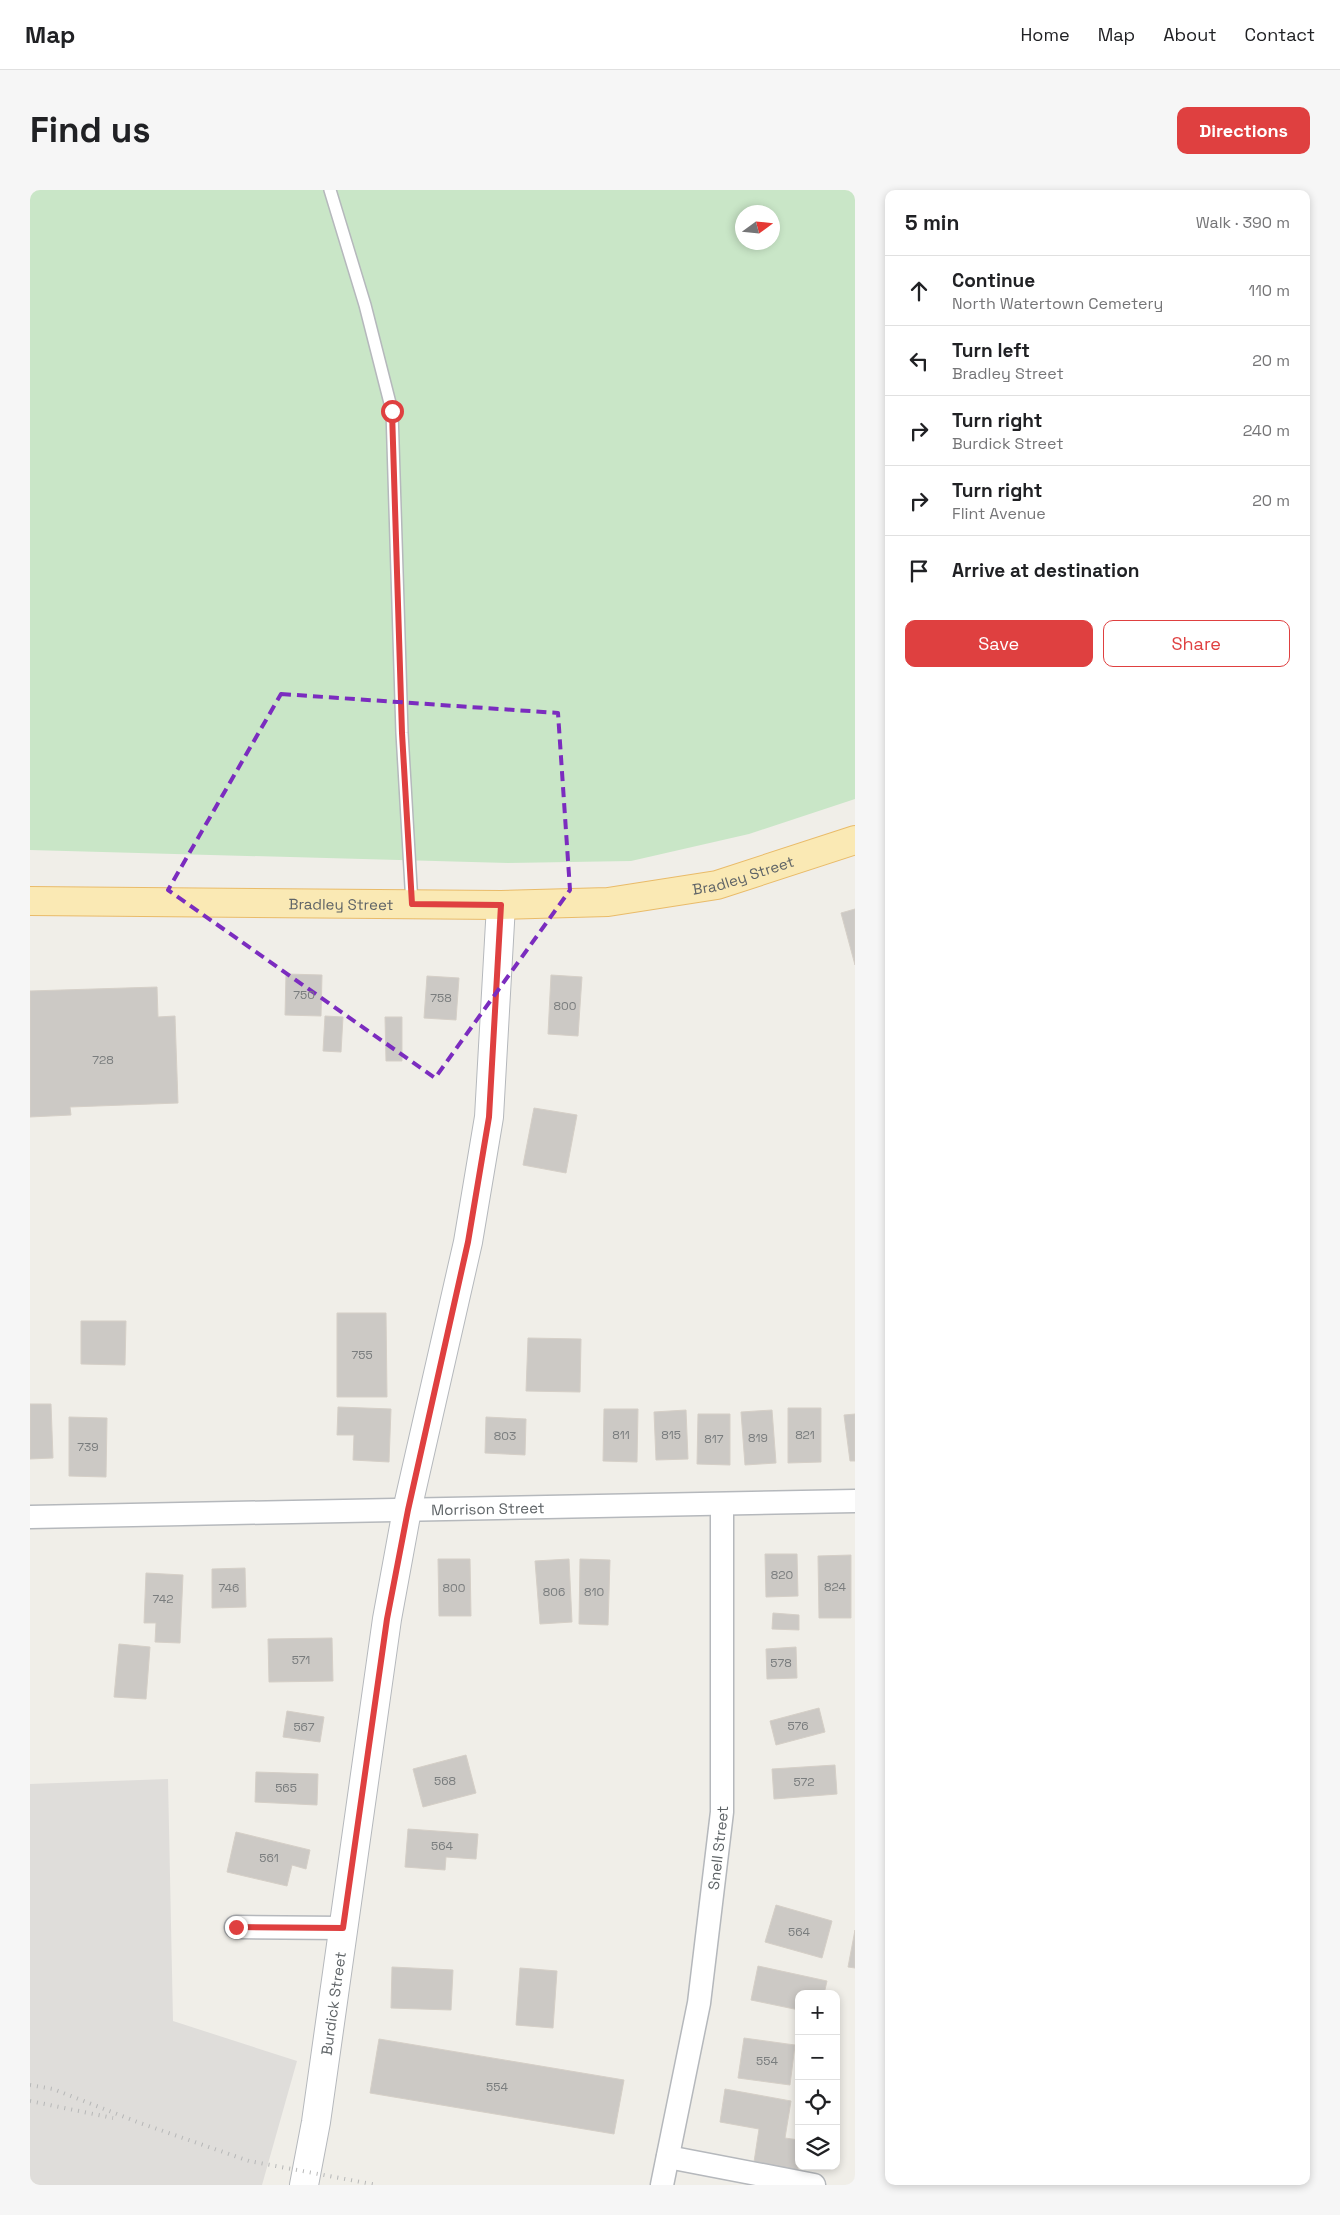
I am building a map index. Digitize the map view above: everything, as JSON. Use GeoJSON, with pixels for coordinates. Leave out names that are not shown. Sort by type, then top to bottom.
{"type":"FeatureCollection","features":[{"type":"Feature","properties":{"kind":"main road","name":"Bradley Street"},"geometry":{"type":"LineString","coordinates":[[30,900],[501,905],[608,902],[717,885],[855,840]]}},
{"type":"Feature","properties":{"kind":"street","name":"Burdick Street"},"geometry":{"type":"LineString","coordinates":[[304,2185],[316,2122],[387,1619],[408,1510],[468,1242],[489,1117],[501,905]]}},
{"type":"Feature","properties":{"kind":"street","name":"Morrison Street"},"geometry":{"type":"LineString","coordinates":[[30,1517],[855,1501]]}},
{"type":"Feature","properties":{"kind":"street","name":"Snell Street"},"geometry":{"type":"LineString","coordinates":[[662,2185],[699,2004],[722,1812],[722,1505]]}},
{"type":"Feature","properties":{"kind":"street"},"geometry":{"type":"LineString","coordinates":[[236,1927],[343,1928]]}},
{"type":"Feature","properties":{"kind":"street"},"geometry":{"type":"LineString","coordinates":[[668,2157],[814,2185]]}},
{"type":"Feature","properties":{"kind":"lane"},"geometry":{"type":"LineString","coordinates":[[330,190],[365,305],[392,411],[402,733],[412,904]]}},
{"type":"Feature","properties":{"kind":"highlighted area"},"geometry":{"type":"Polygon","coordinates":[[[281,694],[558,713],[570,890],[435,1078],[168,890],[281,694]]]}},
{"type":"Feature","properties":{"kind":"shaded area"},"geometry":{"type":"Polygon","coordinates":[[[168,1779],[173,2021],[297,2061],[262,2185],[30,2185],[30,1784],[168,1779]]]}},
{"type":"Feature","properties":{"kind":"green space"},"geometry":{"type":"Polygon","coordinates":[[[30,190],[855,190],[855,799],[749,834],[631,861],[508,863],[30,850],[30,190]]]}},
{"type":"Feature","properties":{"kind":"building"},"geometry":{"type":"Polygon","coordinates":[[[855,909],[855,965],[841,913],[855,909]]]}},
{"type":"Feature","properties":{"kind":"building"},"geometry":{"type":"Polygon","coordinates":[[[286,974],[322,975],[321,1016],[285,1015],[286,974]]]}},
{"type":"Feature","properties":{"kind":"building"},"geometry":{"type":"Polygon","coordinates":[[[551,975],[582,977],[578,1036],[548,1034],[551,975]]]}},
{"type":"Feature","properties":{"kind":"building"},"geometry":{"type":"Polygon","coordinates":[[[427,976],[459,978],[456,1020],[424,1018],[427,976]]]}},
{"type":"Feature","properties":{"kind":"building"},"geometry":{"type":"Polygon","coordinates":[[[157,987],[158,1017],[175,1016],[178,1103],[70,1107],[71,1115],[30,1117],[30,991],[157,987]]]}},
{"type":"Feature","properties":{"kind":"building"},"geometry":{"type":"Polygon","coordinates":[[[325,1016],[343,1017],[341,1052],[323,1051],[325,1016]]]}},
{"type":"Feature","properties":{"kind":"building"},"geometry":{"type":"Polygon","coordinates":[[[385,1017],[402,1017],[402,1061],[386,1061],[385,1017]]]}},
{"type":"Feature","properties":{"kind":"building"},"geometry":{"type":"Polygon","coordinates":[[[534,1108],[577,1115],[566,1173],[523,1165],[534,1108]]]}},
{"type":"Feature","properties":{"kind":"building"},"geometry":{"type":"Polygon","coordinates":[[[337,1313],[386,1313],[387,1397],[337,1397],[337,1313]]]}},
{"type":"Feature","properties":{"kind":"building"},"geometry":{"type":"Polygon","coordinates":[[[81,1321],[126,1321],[125,1365],[81,1364],[81,1321]]]}},
{"type":"Feature","properties":{"kind":"building"},"geometry":{"type":"Polygon","coordinates":[[[528,1338],[581,1339],[580,1392],[526,1391],[528,1338]]]}},
{"type":"Feature","properties":{"kind":"building"},"geometry":{"type":"Polygon","coordinates":[[[30,1404],[51,1404],[53,1458],[30,1459],[30,1404]]]}},
{"type":"Feature","properties":{"kind":"building"},"geometry":{"type":"Polygon","coordinates":[[[338,1407],[391,1409],[389,1462],[353,1460],[354,1435],[337,1435],[338,1407]]]}},
{"type":"Feature","properties":{"kind":"building"},"geometry":{"type":"Polygon","coordinates":[[[788,1408],[821,1408],[821,1462],[788,1463],[788,1408]]]}},
{"type":"Feature","properties":{"kind":"building"},"geometry":{"type":"Polygon","coordinates":[[[604,1409],[638,1409],[637,1462],[603,1461],[604,1409]]]}},
{"type":"Feature","properties":{"kind":"building"},"geometry":{"type":"Polygon","coordinates":[[[686,1410],[688,1459],[656,1460],[654,1412],[686,1410]]]}},
{"type":"Feature","properties":{"kind":"building"},"geometry":{"type":"Polygon","coordinates":[[[772,1410],[776,1463],[745,1465],[741,1412],[772,1410]]]}},
{"type":"Feature","properties":{"kind":"building"},"geometry":{"type":"Polygon","coordinates":[[[698,1414],[730,1414],[730,1465],[697,1464],[698,1414]]]}},
{"type":"Feature","properties":{"kind":"building"},"geometry":{"type":"Polygon","coordinates":[[[855,1414],[855,1461],[850,1461],[844,1415],[855,1414]]]}},
{"type":"Feature","properties":{"kind":"building"},"geometry":{"type":"Polygon","coordinates":[[[69,1417],[107,1418],[106,1477],[69,1476],[69,1417]]]}},
{"type":"Feature","properties":{"kind":"building"},"geometry":{"type":"Polygon","coordinates":[[[486,1417],[526,1419],[525,1455],[485,1453],[486,1417]]]}},
{"type":"Feature","properties":{"kind":"building"},"geometry":{"type":"Polygon","coordinates":[[[765,1554],[797,1554],[798,1596],[766,1597],[765,1554]]]}},
{"type":"Feature","properties":{"kind":"building"},"geometry":{"type":"Polygon","coordinates":[[[851,1555],[851,1618],[819,1618],[818,1556],[851,1555]]]}},
{"type":"Feature","properties":{"kind":"building"},"geometry":{"type":"Polygon","coordinates":[[[438,1559],[470,1559],[471,1616],[439,1616],[438,1559]]]}},
{"type":"Feature","properties":{"kind":"building"},"geometry":{"type":"Polygon","coordinates":[[[569,1559],[572,1622],[540,1624],[535,1561],[569,1559]]]}},
{"type":"Feature","properties":{"kind":"building"},"geometry":{"type":"Polygon","coordinates":[[[580,1559],[610,1560],[608,1625],[579,1624],[580,1559]]]}},
{"type":"Feature","properties":{"kind":"building"},"geometry":{"type":"Polygon","coordinates":[[[245,1568],[246,1607],[212,1608],[212,1569],[245,1568]]]}},
{"type":"Feature","properties":{"kind":"building"},"geometry":{"type":"Polygon","coordinates":[[[146,1573],[183,1575],[180,1643],[155,1642],[156,1623],[144,1623],[146,1573]]]}},
{"type":"Feature","properties":{"kind":"building"},"geometry":{"type":"Polygon","coordinates":[[[773,1613],[799,1615],[799,1630],[772,1629],[773,1613]]]}},
{"type":"Feature","properties":{"kind":"building"},"geometry":{"type":"Polygon","coordinates":[[[332,1638],[333,1681],[269,1682],[268,1639],[332,1638]]]}},
{"type":"Feature","properties":{"kind":"building"},"geometry":{"type":"Polygon","coordinates":[[[119,1644],[150,1647],[146,1699],[114,1697],[119,1644]]]}},
{"type":"Feature","properties":{"kind":"building"},"geometry":{"type":"Polygon","coordinates":[[[796,1647],[797,1678],[767,1679],[766,1649],[796,1647]]]}},
{"type":"Feature","properties":{"kind":"building"},"geometry":{"type":"Polygon","coordinates":[[[819,1708],[825,1732],[776,1745],[770,1721],[819,1708]]]}},
{"type":"Feature","properties":{"kind":"building"},"geometry":{"type":"Polygon","coordinates":[[[287,1711],[324,1717],[320,1742],[283,1737],[287,1711]]]}},
{"type":"Feature","properties":{"kind":"building"},"geometry":{"type":"Polygon","coordinates":[[[466,1755],[476,1793],[423,1807],[413,1769],[466,1755]]]}},
{"type":"Feature","properties":{"kind":"building"},"geometry":{"type":"Polygon","coordinates":[[[835,1765],[837,1794],[774,1799],[772,1769],[835,1765]]]}},
{"type":"Feature","properties":{"kind":"building"},"geometry":{"type":"Polygon","coordinates":[[[256,1772],[318,1774],[317,1805],[255,1802],[256,1772]]]}},
{"type":"Feature","properties":{"kind":"building"},"geometry":{"type":"Polygon","coordinates":[[[408,1829],[478,1834],[476,1859],[446,1857],[445,1870],[405,1867],[408,1829]]]}},
{"type":"Feature","properties":{"kind":"building"},"geometry":{"type":"Polygon","coordinates":[[[236,1832],[310,1850],[306,1869],[292,1865],[287,1886],[227,1872],[236,1832]]]}},
{"type":"Feature","properties":{"kind":"building"},"geometry":{"type":"Polygon","coordinates":[[[776,1905],[832,1921],[822,1958],[765,1942],[776,1905]]]}},
{"type":"Feature","properties":{"kind":"building"},"geometry":{"type":"Polygon","coordinates":[[[855,1930],[855,1968],[848,1967],[855,1930]]]}},
{"type":"Feature","properties":{"kind":"building"},"geometry":{"type":"Polygon","coordinates":[[[758,1966],[827,1981],[825,1990],[795,1990],[795,2009],[751,2000],[758,1966]]]}},
{"type":"Feature","properties":{"kind":"building"},"geometry":{"type":"Polygon","coordinates":[[[392,1967],[453,1970],[451,2010],[391,2008],[392,1967]]]}},
{"type":"Feature","properties":{"kind":"building"},"geometry":{"type":"Polygon","coordinates":[[[520,1968],[557,1971],[553,2028],[516,2025],[520,1968]]]}},
{"type":"Feature","properties":{"kind":"building"},"geometry":{"type":"Polygon","coordinates":[[[744,2038],[795,2045],[790,2085],[738,2078],[744,2038]]]}},
{"type":"Feature","properties":{"kind":"building"},"geometry":{"type":"Polygon","coordinates":[[[379,2039],[624,2080],[614,2134],[370,2093],[379,2039]]]}},
{"type":"Feature","properties":{"kind":"building"},"geometry":{"type":"Polygon","coordinates":[[[725,2089],[791,2101],[785,2138],[795,2139],[795,2169],[754,2162],[759,2129],[720,2122],[725,2089]]]}},
{"type":"Feature","properties":{"kind":"railway"},"geometry":{"type":"LineString","coordinates":[[30,2085],[53,2089],[140,2123],[249,2161],[377,2185]]}},
{"type":"Feature","properties":{"kind":"railway"},"geometry":{"type":"LineString","coordinates":[[30,2101],[113,2118]]}},
{"type":"Feature","properties":{"kind":"route"},"geometry":{"type":"LineString","coordinates":[[236,1927],[343,1928],[387,1619],[408,1510],[468,1242],[489,1117],[501,905],[412,904],[402,733],[392,411]]}}]}
